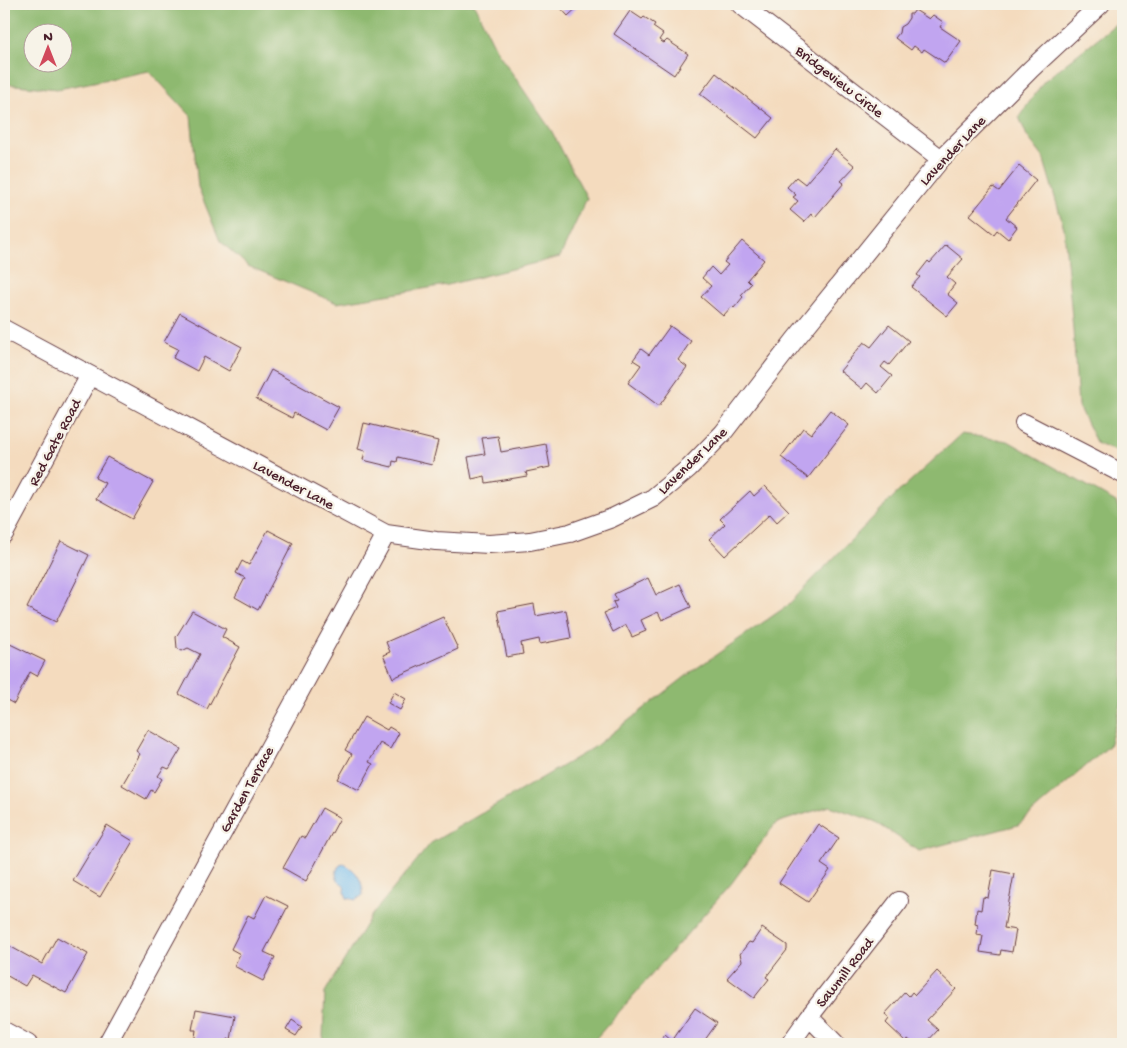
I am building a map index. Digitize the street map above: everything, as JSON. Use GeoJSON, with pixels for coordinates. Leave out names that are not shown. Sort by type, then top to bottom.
{"type":"FeatureCollection","features":[{"type":"Feature","properties":{"kind":"street","name":"Bridgeview Circle"},"geometry":{"type":"LineString","coordinates":[[740,4],[941,159]]}},
{"type":"Feature","properties":{"kind":"street","name":"Lavender Lane"},"geometry":{"type":"LineString","coordinates":[[4,329],[386,534],[436,541],[489,544],[530,541],[570,533],[612,518],[653,498],[689,468],[722,433],[941,159],[1031,69],[1101,4]]}},
{"type":"Feature","properties":{"kind":"street","name":"Red Gate Road"},"geometry":{"type":"LineString","coordinates":[[4,534],[90,375]]}},
{"type":"Feature","properties":{"kind":"street"},"geometry":{"type":"LineString","coordinates":[[1024,423],[1123,474]]}},
{"type":"Feature","properties":{"kind":"street","name":"Garden Terrace"},"geometry":{"type":"LineString","coordinates":[[107,1044],[386,534]]}},
{"type":"Feature","properties":{"kind":"street","name":"Sawmill Road"},"geometry":{"type":"LineString","coordinates":[[790,1044],[899,901]]}},
{"type":"Feature","properties":{"kind":"street"},"geometry":{"type":"LineString","coordinates":[[809,1017],[836,1044]]}},
{"type":"Feature","properties":{"kind":"street"},"geometry":{"type":"LineString","coordinates":[[4,1031],[28,1044]]}},
{"type":"Feature","properties":{"kind":"green space"},"geometry":{"type":"Polygon","coordinates":[[[4,4],[474,4],[497,51],[551,130],[587,198],[560,257],[447,285],[337,303],[248,266],[220,241],[198,187],[191,116],[149,71],[58,89],[4,84],[4,4]]]}},
{"type":"Feature","properties":{"kind":"green space"},"geometry":{"type":"Polygon","coordinates":[[[1123,18],[1123,454],[1097,444],[1078,406],[1064,228],[1043,157],[1027,136],[1019,117],[1044,81],[1123,18]]]}},
{"type":"Feature","properties":{"kind":"green space"},"geometry":{"type":"Polygon","coordinates":[[[962,434],[1008,441],[1116,502],[1123,520],[1123,698],[1109,746],[1018,825],[919,851],[874,821],[830,806],[776,823],[731,884],[591,1044],[325,1044],[323,1036],[325,992],[371,916],[431,843],[593,748],[694,670],[787,606],[894,496],[962,434]]]}},
{"type":"Feature","properties":{"kind":"water"},"geometry":{"type":"Polygon","coordinates":[[[344,864],[356,873],[362,885],[363,895],[356,900],[347,898],[344,886],[337,878],[338,868],[344,864]]]}},
{"type":"Feature","properties":{"kind":"building"},"geometry":{"type":"Polygon","coordinates":[[[557,4],[581,4],[568,16],[557,4]]]}},
{"type":"Feature","properties":{"kind":"building"},"geometry":{"type":"Polygon","coordinates":[[[915,10],[929,19],[933,15],[943,22],[940,27],[961,41],[945,63],[924,49],[922,52],[914,46],[911,50],[895,38],[899,33],[900,27],[909,18],[909,14],[912,14],[915,10]]]}},
{"type":"Feature","properties":{"kind":"building"},"geometry":{"type":"Polygon","coordinates":[[[630,11],[642,19],[644,17],[655,24],[653,27],[663,34],[659,40],[664,43],[667,40],[688,54],[674,75],[614,34],[630,11]]]}},
{"type":"Feature","properties":{"kind":"building"},"geometry":{"type":"Polygon","coordinates":[[[716,73],[773,118],[757,138],[700,94],[716,73]]]}},
{"type":"Feature","properties":{"kind":"building"},"geometry":{"type":"Polygon","coordinates":[[[835,149],[855,166],[841,181],[844,183],[815,217],[811,214],[804,222],[790,210],[798,201],[793,197],[796,195],[787,187],[796,177],[805,184],[835,149]]]}},
{"type":"Feature","properties":{"kind":"building"},"geometry":{"type":"Polygon","coordinates":[[[1019,166],[1036,180],[1006,218],[1017,227],[1008,239],[997,230],[994,234],[970,215],[993,187],[999,191],[1019,166]]]}},
{"type":"Feature","properties":{"kind":"building"},"geometry":{"type":"Polygon","coordinates":[[[742,241],[764,260],[747,280],[751,284],[741,295],[743,297],[734,308],[732,306],[723,316],[701,297],[711,286],[702,278],[711,267],[719,275],[728,265],[724,262],[742,241]]]}},
{"type":"Feature","properties":{"kind":"building"},"geometry":{"type":"Polygon","coordinates":[[[946,245],[963,259],[947,277],[955,284],[947,294],[958,303],[947,316],[911,287],[920,277],[917,275],[928,261],[930,263],[946,245]]]}},
{"type":"Feature","properties":{"kind":"building"},"geometry":{"type":"Polygon","coordinates":[[[180,313],[242,347],[229,371],[204,357],[197,371],[173,358],[178,349],[164,342],[180,313]]]}},
{"type":"Feature","properties":{"kind":"building"},"geometry":{"type":"Polygon","coordinates":[[[889,325],[909,341],[889,365],[885,362],[881,367],[892,376],[878,393],[867,383],[862,389],[840,371],[864,342],[871,347],[889,325]]]}},
{"type":"Feature","properties":{"kind":"building"},"geometry":{"type":"Polygon","coordinates":[[[670,326],[691,341],[678,360],[687,367],[659,406],[628,383],[641,365],[633,360],[641,349],[649,355],[670,326]]]}},
{"type":"Feature","properties":{"kind":"building"},"geometry":{"type":"Polygon","coordinates":[[[271,370],[339,407],[326,430],[294,413],[292,418],[256,399],[271,370]]]}},
{"type":"Feature","properties":{"kind":"building"},"geometry":{"type":"Polygon","coordinates":[[[830,410],[849,425],[808,478],[781,457],[803,428],[811,434],[830,410]]]}},
{"type":"Feature","properties":{"kind":"building"},"geometry":{"type":"Polygon","coordinates":[[[364,423],[438,441],[432,465],[398,457],[397,462],[393,461],[392,467],[363,460],[365,451],[358,449],[364,423]]]}},
{"type":"Feature","properties":{"kind":"building"},"geometry":{"type":"Polygon","coordinates":[[[498,436],[501,452],[546,444],[550,467],[526,472],[527,476],[486,483],[485,476],[472,479],[468,457],[485,454],[482,438],[498,436]]]}},
{"type":"Feature","properties":{"kind":"building"},"geometry":{"type":"Polygon","coordinates":[[[107,457],[153,482],[132,519],[96,499],[105,483],[95,478],[107,457]]]}},
{"type":"Feature","properties":{"kind":"building"},"geometry":{"type":"Polygon","coordinates":[[[765,486],[789,511],[777,522],[770,514],[725,556],[709,539],[725,524],[720,519],[750,491],[754,496],[765,486]]]}},
{"type":"Feature","properties":{"kind":"building"},"geometry":{"type":"Polygon","coordinates":[[[268,530],[293,543],[258,610],[235,597],[245,578],[236,573],[242,561],[249,565],[268,530]]]}},
{"type":"Feature","properties":{"kind":"building"},"geometry":{"type":"Polygon","coordinates":[[[61,541],[89,555],[56,622],[27,608],[61,541]]]}},
{"type":"Feature","properties":{"kind":"building"},"geometry":{"type":"Polygon","coordinates":[[[648,578],[656,595],[680,584],[691,607],[662,620],[658,612],[641,620],[646,631],[632,637],[626,625],[613,632],[604,613],[616,608],[613,602],[617,601],[614,594],[648,578]]]}},
{"type":"Feature","properties":{"kind":"building"},"geometry":{"type":"Polygon","coordinates":[[[534,604],[536,616],[566,610],[571,638],[540,644],[539,639],[521,643],[523,654],[507,657],[498,611],[534,604]]]}},
{"type":"Feature","properties":{"kind":"building"},"geometry":{"type":"Polygon","coordinates":[[[192,611],[226,629],[222,637],[240,647],[207,709],[179,694],[200,654],[188,648],[182,651],[177,648],[176,637],[192,611]]]}},
{"type":"Feature","properties":{"kind":"building"},"geometry":{"type":"Polygon","coordinates":[[[443,617],[458,649],[393,678],[383,655],[390,652],[386,642],[443,617]]]}},
{"type":"Feature","properties":{"kind":"building"},"geometry":{"type":"Polygon","coordinates":[[[10,644],[45,661],[37,676],[30,672],[14,704],[7,700],[4,708],[4,656],[10,644]]]}},
{"type":"Feature","properties":{"kind":"building"},"geometry":{"type":"Polygon","coordinates":[[[394,692],[406,699],[400,710],[388,703],[394,692]]]}},
{"type":"Feature","properties":{"kind":"building"},"geometry":{"type":"Polygon","coordinates":[[[364,717],[387,730],[389,727],[399,733],[390,749],[380,743],[369,762],[373,764],[359,790],[338,779],[352,754],[345,750],[364,717]]]}},
{"type":"Feature","properties":{"kind":"building"},"geometry":{"type":"Polygon","coordinates":[[[148,730],[181,749],[169,769],[164,767],[158,776],[162,779],[154,792],[151,790],[146,799],[122,785],[140,754],[136,751],[148,730]]]}},
{"type":"Feature","properties":{"kind":"building"},"geometry":{"type":"Polygon","coordinates":[[[322,808],[340,818],[306,881],[283,868],[301,836],[305,838],[322,808]]]}},
{"type":"Feature","properties":{"kind":"building"},"geometry":{"type":"Polygon","coordinates":[[[818,824],[839,838],[821,864],[830,870],[808,902],[779,883],[818,824]]]}},
{"type":"Feature","properties":{"kind":"building"},"geometry":{"type":"Polygon","coordinates":[[[107,825],[133,841],[100,897],[73,881],[107,825]]]}},
{"type":"Feature","properties":{"kind":"building"},"geometry":{"type":"Polygon","coordinates":[[[993,870],[1014,874],[1004,928],[1016,930],[1012,952],[1001,950],[1000,955],[980,952],[983,936],[977,935],[978,925],[975,924],[977,909],[981,910],[983,897],[988,898],[993,870]]]}},
{"type":"Feature","properties":{"kind":"building"},"geometry":{"type":"Polygon","coordinates":[[[266,895],[288,906],[264,952],[275,957],[263,981],[234,966],[240,954],[231,949],[248,915],[254,918],[266,895]]]}},
{"type":"Feature","properties":{"kind":"building"},"geometry":{"type":"Polygon","coordinates":[[[762,928],[787,945],[787,950],[766,977],[769,979],[754,998],[727,978],[742,961],[740,954],[749,942],[752,943],[762,928]]]}},
{"type":"Feature","properties":{"kind":"building"},"geometry":{"type":"Polygon","coordinates":[[[57,937],[88,954],[66,993],[32,975],[25,986],[4,974],[4,943],[42,964],[57,937]]]}},
{"type":"Feature","properties":{"kind":"building"},"geometry":{"type":"Polygon","coordinates":[[[937,971],[956,989],[927,1020],[938,1030],[925,1044],[914,1044],[908,1039],[906,1042],[886,1023],[889,1019],[885,1014],[905,992],[909,996],[912,992],[915,995],[937,971]]]}},
{"type":"Feature","properties":{"kind":"building"},"geometry":{"type":"Polygon","coordinates":[[[695,1008],[717,1023],[702,1044],[658,1044],[665,1035],[672,1041],[695,1008]]]}},
{"type":"Feature","properties":{"kind":"building"},"geometry":{"type":"Polygon","coordinates":[[[196,1009],[235,1016],[231,1040],[228,1039],[227,1044],[194,1044],[196,1030],[192,1030],[196,1009]]]}},
{"type":"Feature","properties":{"kind":"building"},"geometry":{"type":"Polygon","coordinates":[[[292,1020],[302,1027],[296,1036],[286,1030],[292,1020]]]}}]}
